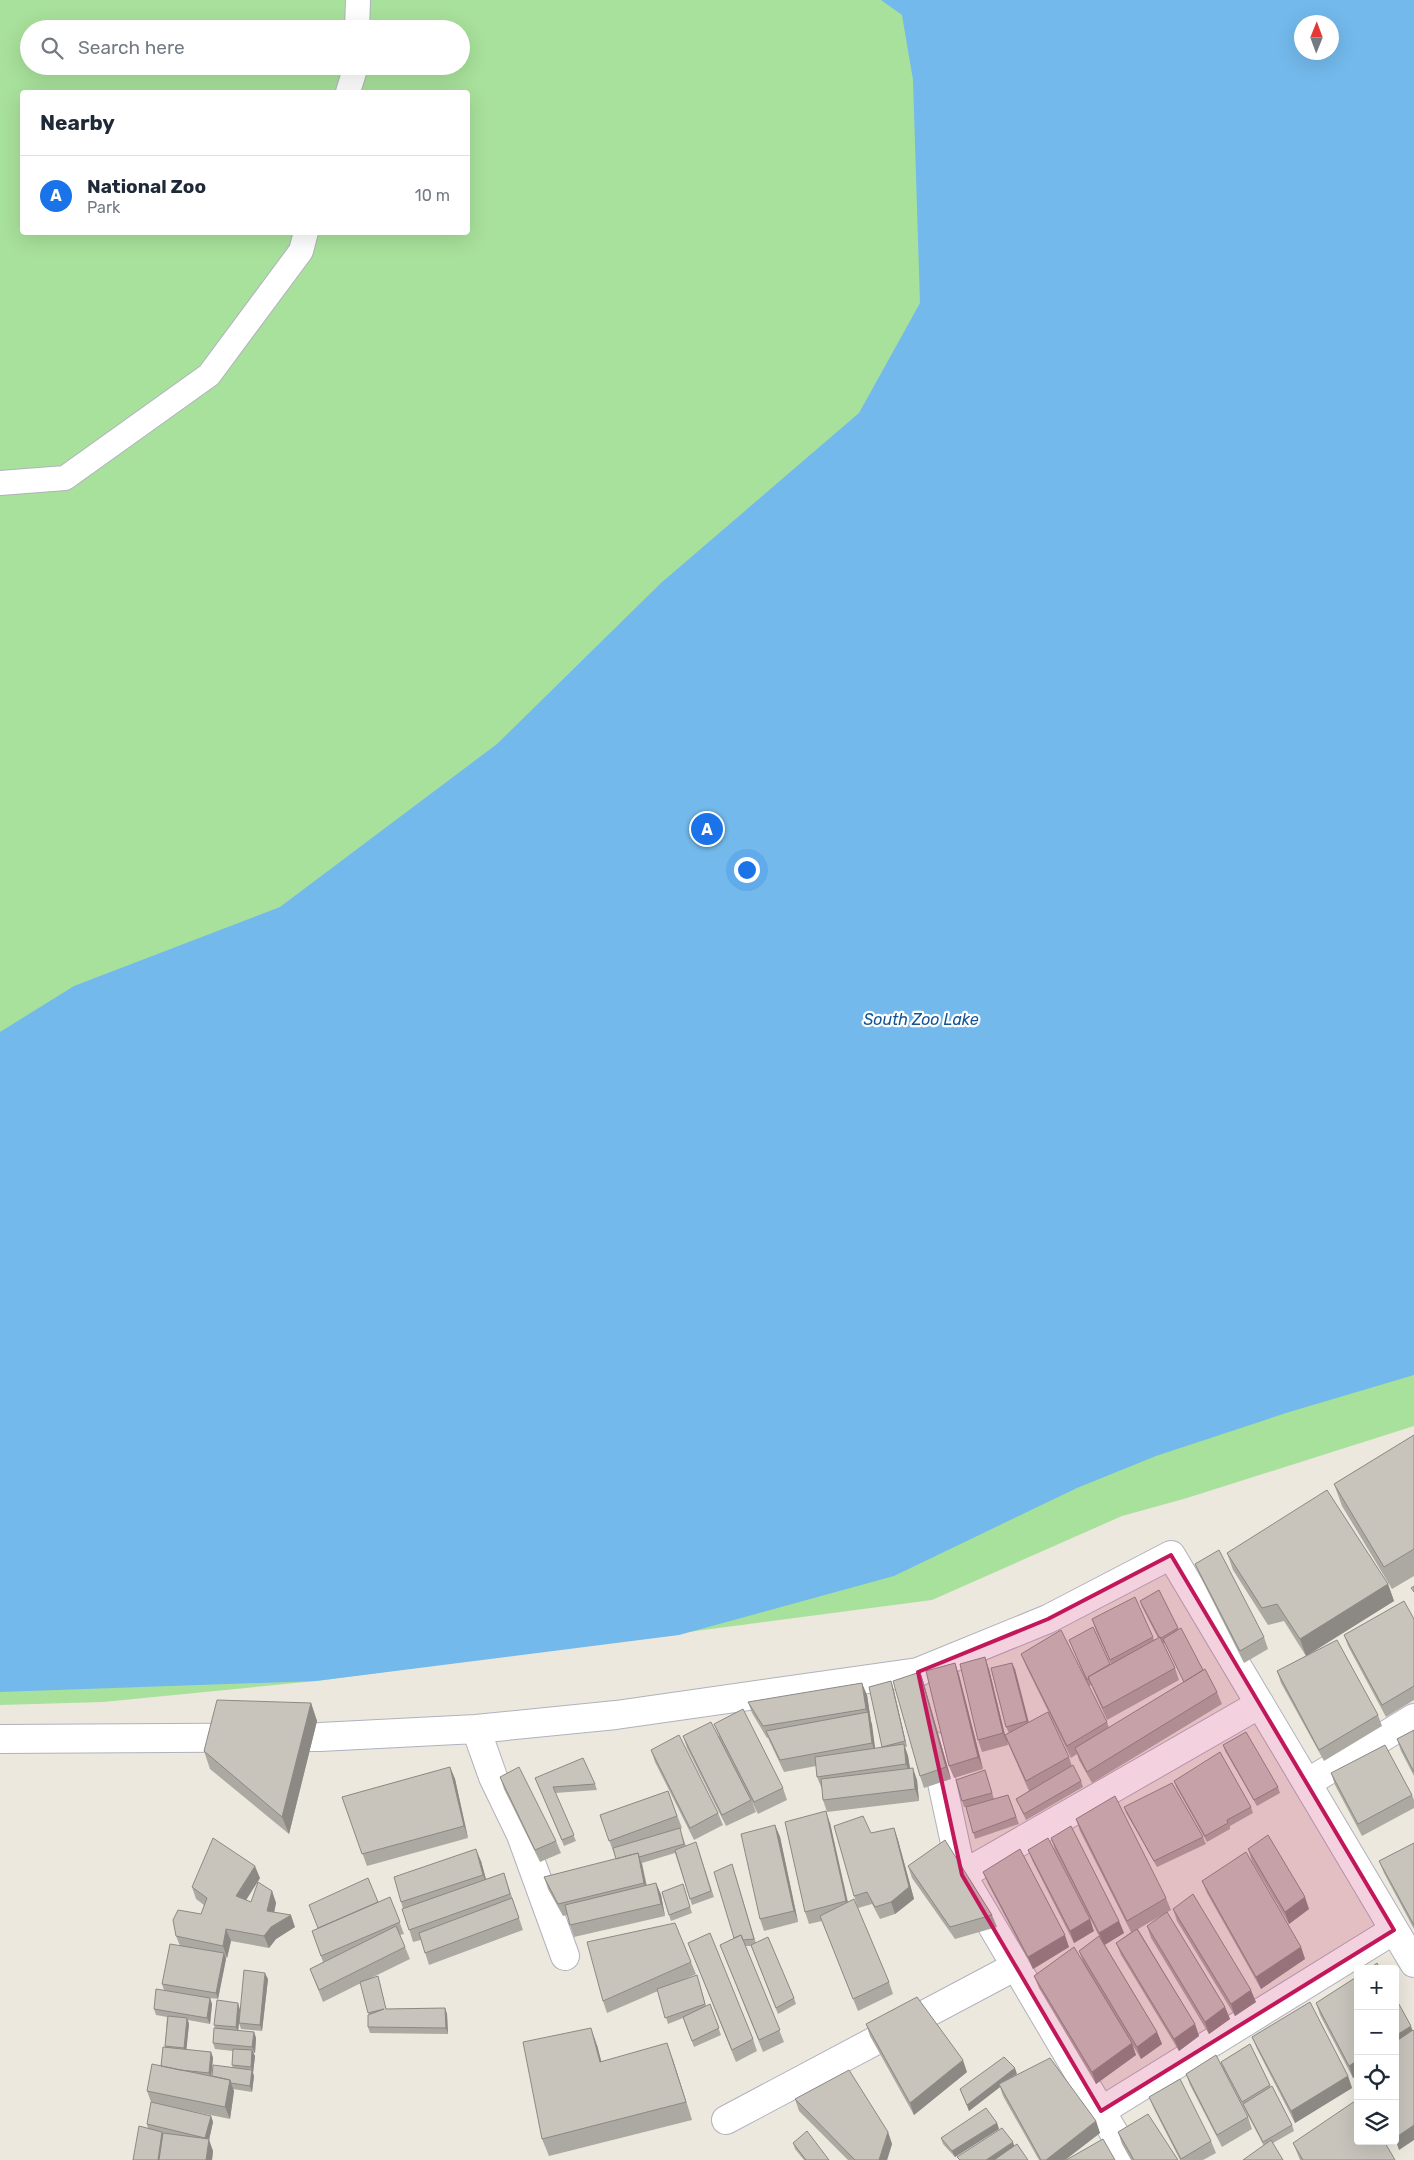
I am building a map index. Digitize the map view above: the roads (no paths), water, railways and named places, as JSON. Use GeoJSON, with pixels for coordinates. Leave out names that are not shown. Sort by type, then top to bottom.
{"type":"FeatureCollection","features":[{"type":"Feature","properties":{"kind":"street"},"geometry":{"type":"LineString","coordinates":[[0,1740],[320,1737],[476,1729],[920,1682],[1171,1555],[1414,1963]]}},
{"type":"Feature","properties":{"kind":"street"},"geometry":{"type":"LineString","coordinates":[[962,1875],[1260,1704]]}},
{"type":"Feature","properties":{"kind":"street"},"geometry":{"type":"LineString","coordinates":[[1307,1782],[1414,1718]]}},
{"type":"Feature","properties":{"kind":"street"},"geometry":{"type":"LineString","coordinates":[[929,1721],[962,1875],[1130,2160]]}},
{"type":"Feature","properties":{"kind":"street"},"geometry":{"type":"LineString","coordinates":[[476,1729],[493,1777],[521,1835],[564,1956]]}},
{"type":"Feature","properties":{"kind":"street"},"geometry":{"type":"LineString","coordinates":[[1102,2111],[1394,1930]]}},
{"type":"Feature","properties":{"kind":"street"},"geometry":{"type":"LineString","coordinates":[[726,2120],[1016,1966]]}},
{"type":"Feature","properties":{"kind":"lane"},"geometry":{"type":"LineString","coordinates":[[358,0],[358,20]]}},
{"type":"Feature","properties":{"kind":"lane"},"geometry":{"type":"LineString","coordinates":[[349,90],[353,75]]}},
{"type":"Feature","properties":{"kind":"lane"},"geometry":{"type":"LineString","coordinates":[[0,483],[65,478],[209,375],[301,251],[305,235]]}},
{"type":"Feature","properties":{"kind":"water","name":"South Zoo Lake"},"geometry":{"type":"Polygon","coordinates":[[[881,0],[1414,0],[1414,1375],[1286,1413],[1156,1456],[1077,1488],[894,1576],[679,1635],[316,1681],[0,1692],[0,1032],[74,986],[280,907],[497,744],[661,583],[859,413],[920,303],[913,80],[902,15],[881,0]]]}},
{"type":"Feature","properties":{"kind":"place","name":"National Zoo"},"geometry":{"type":"Point","coordinates":[707,829]}}]}
